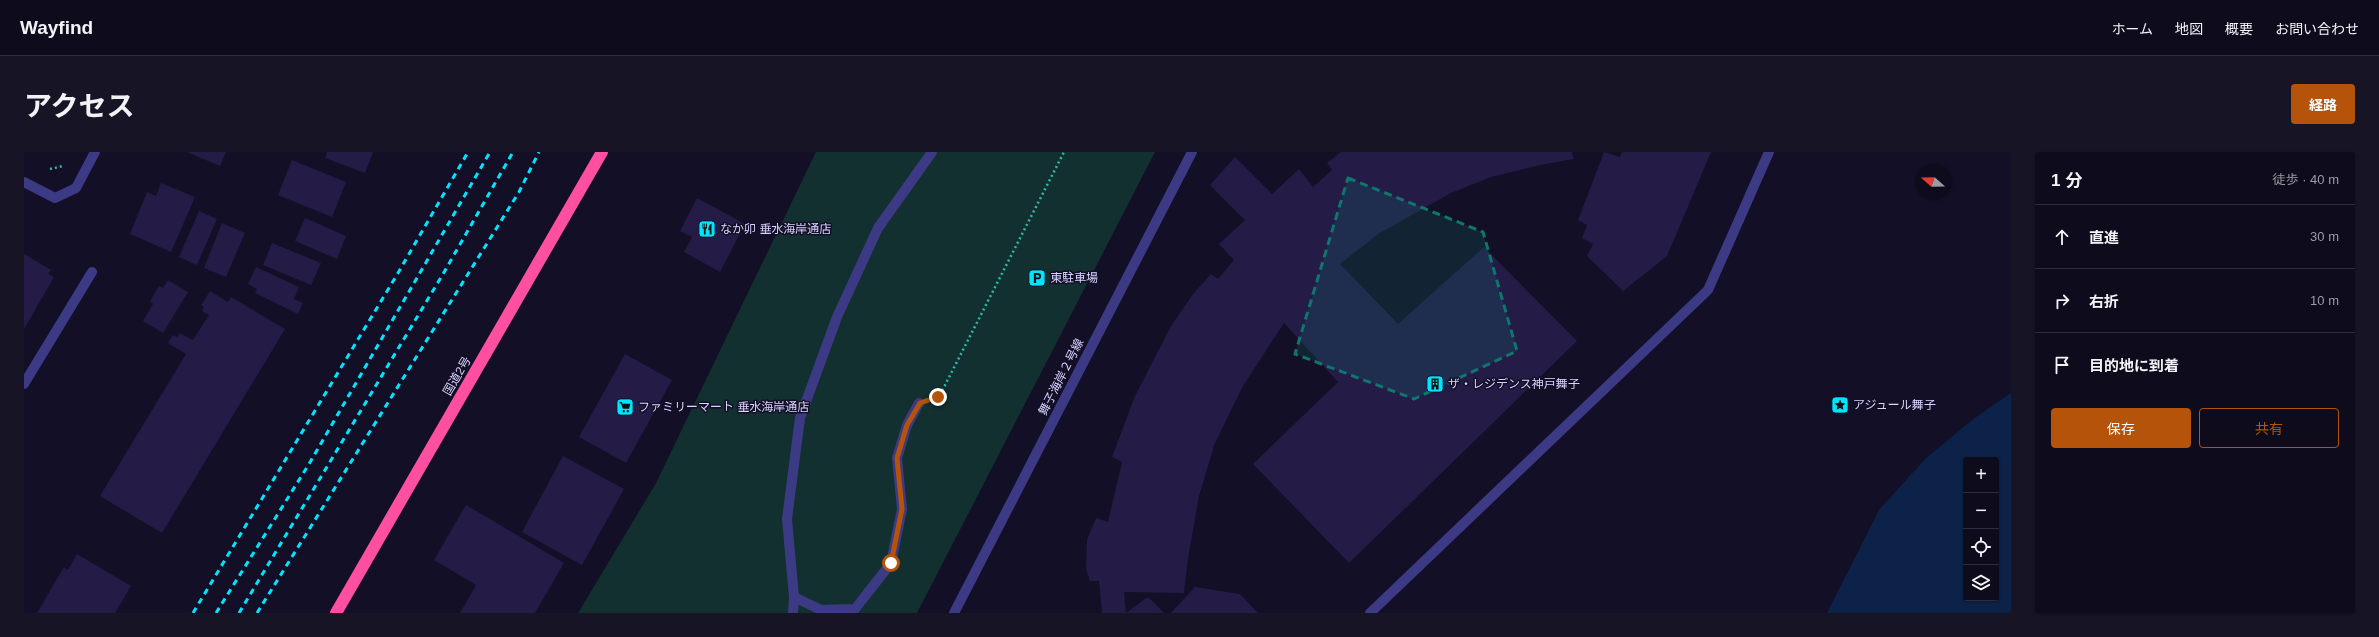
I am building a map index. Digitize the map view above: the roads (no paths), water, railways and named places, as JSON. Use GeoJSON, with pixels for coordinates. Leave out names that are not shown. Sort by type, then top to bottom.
{"type":"FeatureCollection","features":[{"type":"Feature","properties":{"kind":"highway","name":"国道2号"},"geometry":{"type":"LineString","coordinates":[[336,613],[602,152]]}},
{"type":"Feature","properties":{"kind":"street"},"geometry":{"type":"LineString","coordinates":[[24,182],[55,198],[76,188],[95,152]]}},
{"type":"Feature","properties":{"kind":"street"},"geometry":{"type":"LineString","coordinates":[[793,613],[794,597],[787,519],[800,418],[837,316],[878,228],[932,152]]}},
{"type":"Feature","properties":{"kind":"street","name":"舞子海岸２号線"},"geometry":{"type":"LineString","coordinates":[[954,613],[1192,152]]}},
{"type":"Feature","properties":{"kind":"street"},"geometry":{"type":"LineString","coordinates":[[1370,613],[1708,290],[1769,152]]}},
{"type":"Feature","properties":{"kind":"street"},"geometry":{"type":"LineString","coordinates":[[24,384],[92,272]]}},
{"type":"Feature","properties":{"kind":"street"},"geometry":{"type":"LineString","coordinates":[[794,597],[821,610],[855,609],[891,563],[902,509],[897,458],[907,425],[920,403]]}},
{"type":"Feature","properties":{"kind":"water"},"geometry":{"type":"Polygon","coordinates":[[[2011,393],[2011,613],[1827,613],[1879,510],[1926,458],[1976,417],[2011,393]]]}},
{"type":"Feature","properties":{"kind":"railway"},"geometry":{"type":"LineString","coordinates":[[193,613],[398,273],[468,152]]}},
{"type":"Feature","properties":{"kind":"railway"},"geometry":{"type":"LineString","coordinates":[[216,613],[309,464],[490,152]]}},
{"type":"Feature","properties":{"kind":"railway"},"geometry":{"type":"LineString","coordinates":[[239,613],[443,274],[513,152]]}},
{"type":"Feature","properties":{"kind":"railway"},"geometry":{"type":"LineString","coordinates":[[257,613],[519,192],[539,152]]}},
{"type":"Feature","properties":{"kind":"place","name":"なか卯 垂水海岸通店"},"geometry":{"type":"Point","coordinates":[707,229]}},
{"type":"Feature","properties":{"kind":"place","name":"東駐車場"},"geometry":{"type":"Point","coordinates":[1037,278]}},
{"type":"Feature","properties":{"kind":"place","name":"ザ・レジデンス神戸舞子"},"geometry":{"type":"Point","coordinates":[1435,384]}},
{"type":"Feature","properties":{"kind":"place","name":"アジュール舞子"},"geometry":{"type":"Point","coordinates":[1840,405]}},
{"type":"Feature","properties":{"kind":"place","name":"ファミリーマート 垂水海岸通店"},"geometry":{"type":"Point","coordinates":[625,407]}}]}
